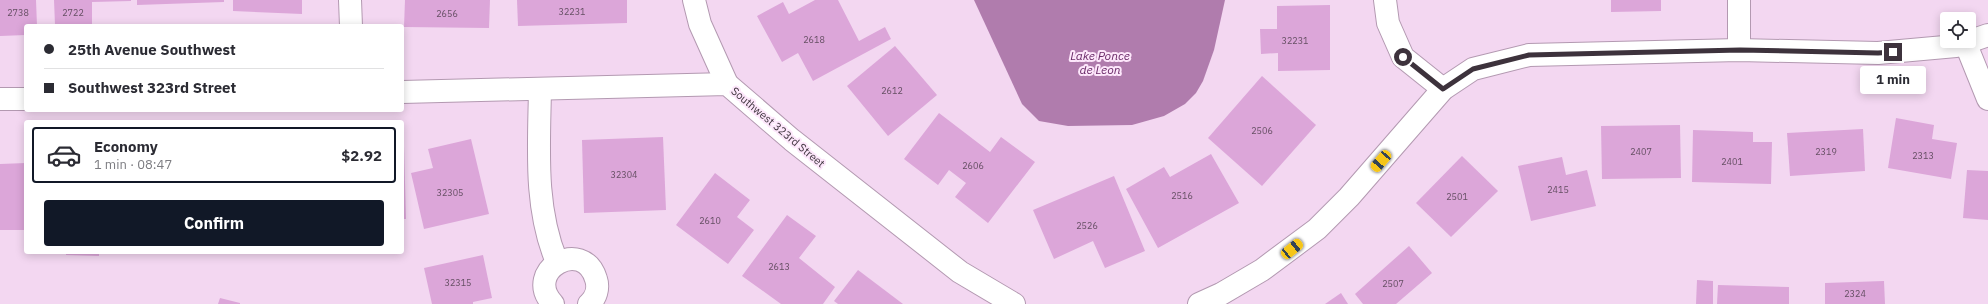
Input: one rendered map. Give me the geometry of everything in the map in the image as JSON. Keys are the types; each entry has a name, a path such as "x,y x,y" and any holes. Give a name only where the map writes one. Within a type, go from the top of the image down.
{"street":[{"path":"350,0 351,24"},
{"path":"694,0 700,24 727,84"},
{"path":"1385,0 1388,23 1403,57 1443,89"},
{"path":"1739,0 1740,50"},
{"path":"1976,39 1988,35"},
{"path":"1200,304 1221,294 1262,270 1317,229 1349,197 1443,89 1473,69 1529,55 1740,50 1878,53 1940,47"},
{"path":"1967,48 1988,99"},
{"name":"Southwest 323rd Street","path":"404,92 727,84 792,140 960,272 1014,304"},
{"path":"540,89 538,164 540,186 545,226 557,262"},
{"path":"0,99 24,99"},
{"path":"553,304 548,299 544,289 545,279 549,269 557,262 567,259 577,259 587,264 594,271 597,281 597,292 589,304"}],"water":[{"name":"Lake Ponce de Leon","path":"974,0 1225,0 1214,50 1203,81 1196,93 1185,104 1164,116 1132,125 1068,126 1039,121 1022,104"}],"building":[{"path":"0,0 36,0 37,24 24,24 24,35 0,36"},
{"path":"54,0 131,0 92,2 92,24 55,24"},
{"path":"137,0 224,0 224,2 137,5"},
{"path":"233,0 302,0 302,14 233,11"},
{"path":"405,0 490,0 489,28 404,27"},
{"path":"517,0 627,0 627,23 518,26"},
{"path":"815,0 838,0 859,41 885,27 891,39 813,81 798,53 782,62 757,16 783,2 789,14"},
{"path":"1611,0 1661,0 1661,11 1611,12"},
{"path":"1330,5 1330,70 1278,71 1278,53 1261,54 1260,29 1277,29 1277,6"},
{"path":"895,46 937,95 888,136 847,86"},
{"path":"1262,76 1316,125 1262,186 1208,138"},
{"path":"939,113 990,152 1001,137 1035,162 988,223 955,197 966,183 949,170 938,185 904,159"},
{"path":"1896,118 1934,125 1932,139 1957,143 1951,179 1888,168"},
{"path":"1680,125 1681,178 1602,179 1601,126"},
{"path":"1863,129 1865,171 1790,176 1787,133"},
{"path":"1693,130 1753,132 1753,142 1772,142 1771,184 1692,182"},
{"path":"663,137 666,210 584,213 582,140"},
{"path":"471,139 489,214 424,229 411,173 433,168 428,149"},
{"path":"404,146 406,219 404,219"},
{"path":"1211,154 1239,203 1158,248 1126,189 1164,167 1170,177"},
{"path":"1462,156 1498,191 1451,237 1416,203"},
{"path":"1562,157 1566,175 1587,170 1596,206 1531,221 1518,166"},
{"path":"24,163 24,230 0,230 0,164"},
{"path":"1967,170 1988,171 1988,220 1963,218"},
{"path":"715,173 750,200 737,217 754,230 728,264 676,225"},
{"path":"1114,176 1145,251 1105,268 1093,241 1054,259 1033,210"},
{"path":"787,215 816,236 799,258 835,287 823,304 781,304 742,276"},
{"path":"1409,246 1432,273 1396,304 1363,304 1355,294"},
{"path":"99,254 99,256 66,255"},
{"path":"483,255 492,298 473,302 473,304 432,304 424,268"},
{"path":"858,270 903,304 838,304 834,301"},
{"path":"1697,280 1713,281 1713,304 1696,304"},
{"path":"1884,281 1885,304 1825,304 1825,283"},
{"path":"1718,285 1789,287 1789,304 1717,304"},
{"path":"1341,293 1348,304 1325,304"},
{"path":"220,298 240,303 240,304 218,304"}],"route":[{"path":"1403,57 1443,89 1473,69 1529,55 1740,50 1893,52"}]}
